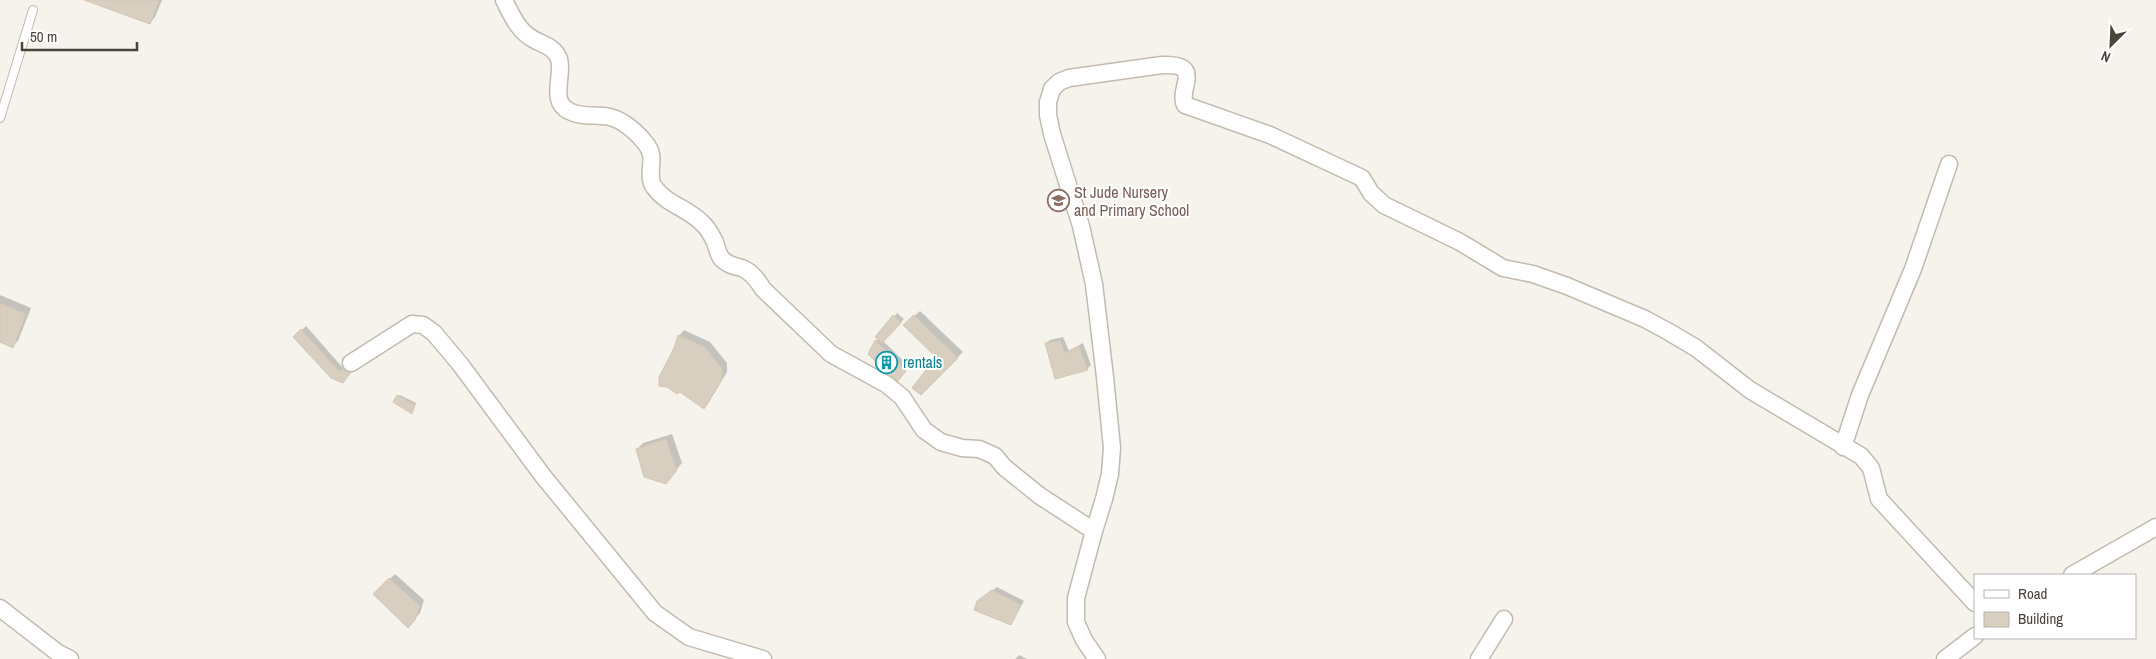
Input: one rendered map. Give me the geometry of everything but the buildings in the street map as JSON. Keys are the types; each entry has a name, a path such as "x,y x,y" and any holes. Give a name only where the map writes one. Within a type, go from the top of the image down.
{"street":[{"path":"504,0 514,21 532,39 549,45 558,58 561,72 558,88 560,103 568,111 582,116 611,117 628,126 653,155 651,173 653,185 668,201 702,223 715,242 720,258 731,266 744,268 755,277 763,289 831,354 886,384 902,397 924,430 941,442 962,448 979,449 995,456 1004,468 1040,496 1094,531"},
{"path":"1097,659 1084,640 1076,622 1076,598 1104,499 1110,474 1112,448 1094,284 1083,234 1052,134 1048,102 1052,89 1059,82 1069,78 1108,71 1174,65 1180,67 1186,74 1187,82 1183,100 1185,105 1270,135 1362,178 1371,193 1384,205 1460,242 1503,268 1532,274 1567,286 1661,328 1696,348 1750,390 1861,456 1868,463 1872,472 1879,499 1974,602"},
{"path":"1843,446 1860,395 1913,269 1949,164"},
{"path":"351,363 412,324 423,326 434,333 460,364 543,476 655,613 689,637 763,659"},
{"path":"2074,574 2156,527"},
{"path":"0,608 62,657"},
{"path":"1479,659 1504,619"},
{"path":"1945,659 1974,637"}],"lane":[{"path":"0,118 33,10"}],"place":[{"name":"St Jude Nursery and Primary School","path":"1058,201"},
{"name":"rentals","path":"887,362"}]}
